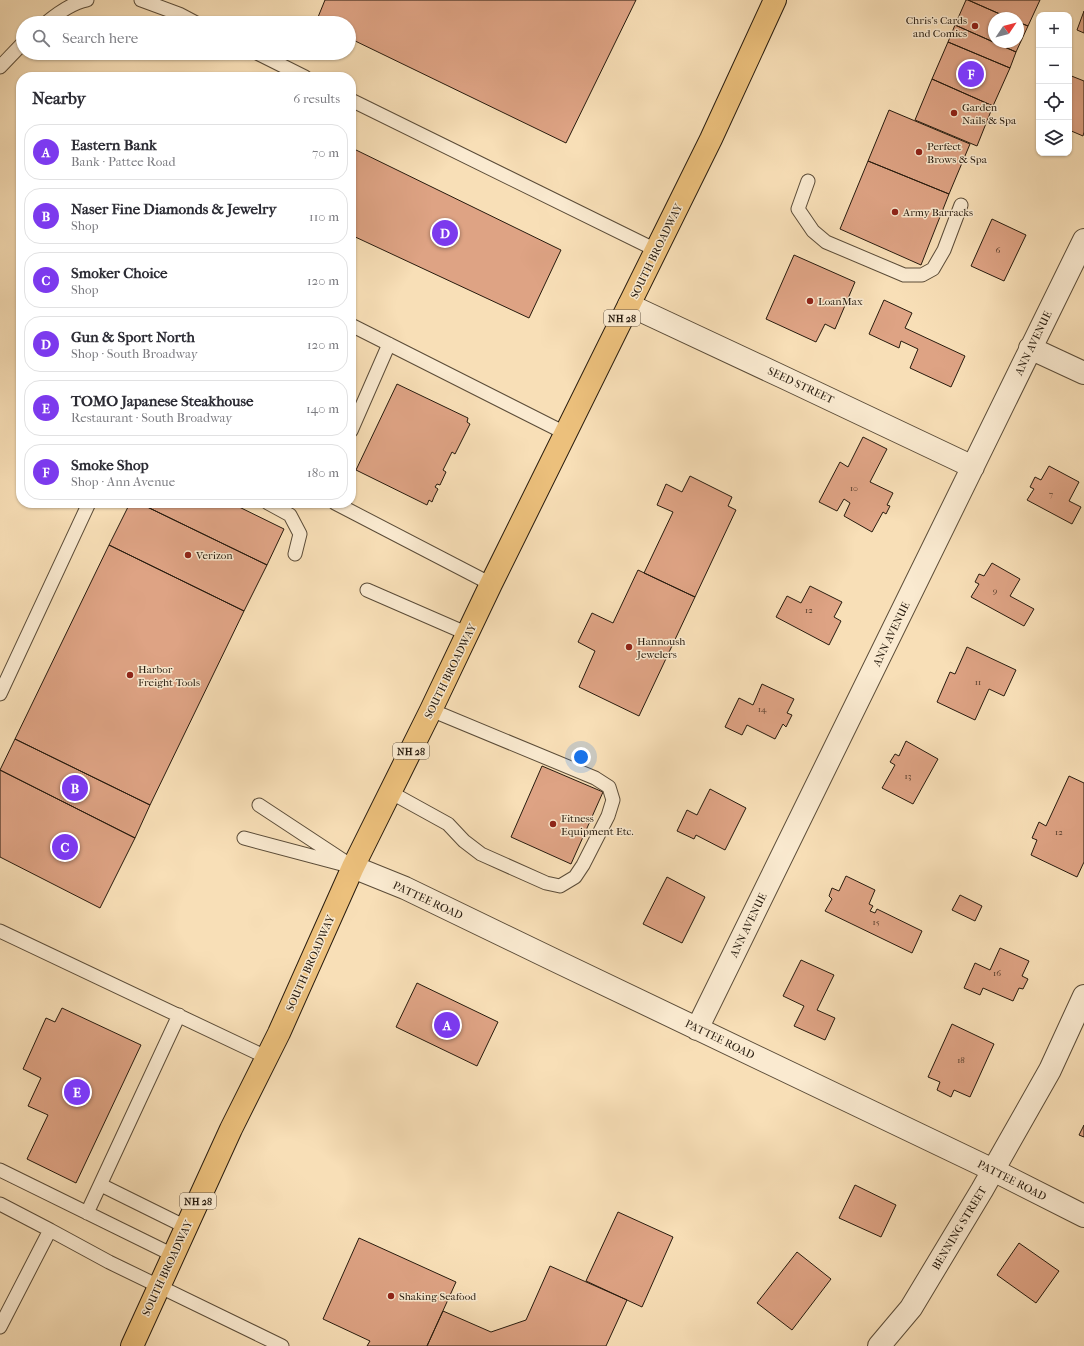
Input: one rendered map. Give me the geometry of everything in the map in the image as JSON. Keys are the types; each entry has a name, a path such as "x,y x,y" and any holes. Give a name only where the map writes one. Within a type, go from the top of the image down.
{"main road":[{"name":"SOUTH BROADWAY","path":"132,1346 158,1286 278,1032 353,867 565,433 711,139 775,0"}],"street":[{"name":"ANN AVENUE","path":"697,1029 1084,240"},
{"name":"SEED STREET","path":"629,305 973,467"},
{"path":"1030,348 1084,373"},
{"name":"PATTEE ROAD","path":"353,867 405,888 993,1170 1084,1216"},
{"name":"BENNING STREET","path":"879,1346 911,1308 982,1190 1050,1070 1084,996"}],"lane":[{"path":"55,16 78,2 87,0"},
{"path":"140,0 183,16"},
{"path":"0,67 16,50"},
{"path":"271,60 295,72"},
{"path":"356,102 656,250"},
{"path":"808,181 798,209 813,231 826,242 904,275 922,275 933,268 944,250 961,205"},
{"path":"356,328 565,433"},
{"path":"356,420 389,344"},
{"path":"0,694 87,508"},
{"path":"277,508 290,515 300,534 295,554"},
{"path":"345,508 491,584"},
{"path":"367,590 468,634"},
{"path":"390,792 448,824 464,841 481,854 546,883 560,886 575,877 583,865 608,816 612,800 609,787 595,778 431,710"},
{"path":"259,805 353,867"},
{"path":"244,838 353,867"},
{"path":"0,931 266,1057"},
{"path":"87,1213 179,1015"},
{"path":"0,1170 173,1255"},
{"path":"101,1185 186,1227"},
{"path":"0,1204 158,1286 282,1346"},
{"path":"0,1327 50,1230"}],"building":[{"path":"325,0 636,0 566,143 356,41 356,16 318,16"},
{"name":"Chris's Cards and Comics","path":"966,0 995,12 988,12 988,40 955,25"},
{"path":"968,0 1040,0 1028,26 1024,24 1024,12 995,12"},
{"path":"1084,11 1084,33 1077,30"},
{"name":"Chris's Cards and Comics","path":"1024,24 1028,26 1024,35"},
{"path":"955,25 988,40 988,48 1007,48 1016,52 1010,68 948,42"},
{"path":"948,42 1010,68 993,106 932,79"},
{"name":"Chris's Cards and Comics","path":"1007,48 1018,48 1016,52"},
{"path":"1072,76 1084,81 1083,136 1072,131"},
{"name":"Garden Nails & Spa","path":"932,79 993,106 977,146 915,120"},
{"name":"Perfect Brows & Spa","path":"889,110 970,144 949,194 868,161"},
{"path":"356,150 561,250 529,318 356,237"},
{"name":"Army Barracks","path":"868,161 949,194 921,265 840,229"},
{"path":"992,219 1026,235 1004,281 971,266"},
{"name":"LoanMax","path":"794,255 855,282 835,329 825,324 816,342 766,319"},
{"path":"884,300 912,313 905,328 965,356 951,387 910,368 918,349 901,341 899,348 869,334"},
{"path":"397,384 468,418 467,422 470,424 455,454 452,452 443,470 446,472 440,485 437,484 435,487 438,489 432,502 429,500 427,505 356,470"},
{"path":"863,437 887,449 870,482 893,493 887,505 890,506 886,514 883,512 872,532 844,516 850,503 844,499 837,511 819,502 840,462 848,467"},
{"path":"1049,466 1079,482 1069,501 1081,507 1072,524 1027,500 1034,489 1030,487 1035,477 1041,480"},
{"path":"690,476 732,497 728,506 736,510 695,597 644,573 673,512 657,505 666,484 682,492"},
{"name":"Verizon","path":"128,508 149,508 267,565 244,611 109,545"},
{"path":"149,508 241,508 284,529 267,565"},
{"name":"Harbor Freight Tools","path":"109,545 244,611 150,805 15,739"},
{"path":"992,563 1020,579 1010,596 1034,609 1024,626 971,597 979,584 975,582 979,574 984,576"},
{"name":"Hannoush Jewelers","path":"638,570 695,597 639,716 579,687 595,651 578,642 592,613 613,623"},
{"path":"810,586 842,602 834,617 841,621 829,645 776,617 787,596 801,603"},
{"path":"967,647 1016,670 1004,696 989,689 975,720 937,702 950,672 955,674"},
{"path":"762,684 794,699 787,713 792,715 786,727 783,724 775,739 747,725 742,735 725,727 739,698 753,705"},
{"path":"15,739 150,805 135,838 0,770"},
{"path":"906,741 938,759 913,804 882,788 895,765 890,762 895,754 899,756"},
{"name":"Fitness Equipment Etc.","path":"542,766 603,792 571,864 511,837"},
{"path":"0,770 135,838 100,908 0,857"},
{"path":"1069,776 1084,783 1084,862 1077,877 1031,855 1037,840 1032,838 1039,822 1046,826"},
{"path":"710,789 746,808 725,850 696,835 694,839 677,831 687,810 697,815"},
{"path":"846,876 875,890 869,904 873,906 870,911 875,913 877,909 922,931 912,953 825,911 832,899 829,896 832,888 839,891"},
{"path":"667,877 705,897 682,943 643,924"},
{"path":"960,895 982,906 975,921 952,910"},
{"path":"1000,948 1029,961 1022,976 1028,979 1023,989 1019,988 1013,1001 983,988 980,995 964,988 975,963 990,970"},
{"path":"801,960 834,975 817,1010 835,1018 825,1040 794,1026 804,1006 783,996"},
{"path":"417,983 498,1022 477,1066 396,1027"},
{"path":"62,1008 141,1045 76,1183 27,1159 48,1115 28,1106 41,1078 23,1069 46,1018 55,1022"},
{"path":"952,1024 994,1044 970,1097 954,1090 951,1097 937,1090 940,1082 928,1077"},
{"path":"1084,1125 1084,1137 1079,1135"},
{"path":"855,1185 896,1205 881,1237 839,1218"},
{"path":"618,1212 673,1237 642,1307 586,1281"},
{"name":"Shaking Seafood","path":"359,1238 456,1282 427,1346 367,1346 370,1341 323,1319"},
{"path":"1019,1243 1059,1271 1036,1303 997,1275"},
{"path":"797,1252 831,1279 792,1330 757,1303"},
{"path":"550,1266 627,1300 606,1346 427,1346 443,1311 491,1332 526,1320"}],"place":[{"name":"Chris's Cards and Comics","path":"975,26"},
{"name":"Smoke Shop","path":"971,74"},
{"name":"Garden Nails & Spa","path":"954,113"},
{"name":"Perfect Brows & Spa","path":"919,152"},
{"name":"Army Barracks","path":"895,212"},
{"name":"Gun & Sport North","path":"445,233"},
{"name":"LoanMax","path":"810,301"},
{"name":"Verizon","path":"188,555"},
{"name":"Hannoush Jewelers","path":"629,647"},
{"name":"Harbor Freight Tools","path":"130,675"},
{"name":"Naser Fine Diamonds & Jewelry","path":"75,788"},
{"name":"Fitness Equipment Etc.","path":"553,824"},
{"name":"Smoker Choice","path":"65,847"},
{"name":"Eastern Bank","path":"447,1025"},
{"name":"TOMO Japanese Steakhouse","path":"77,1092"},
{"name":"Shaking Seafood","path":"391,1296"}]}
